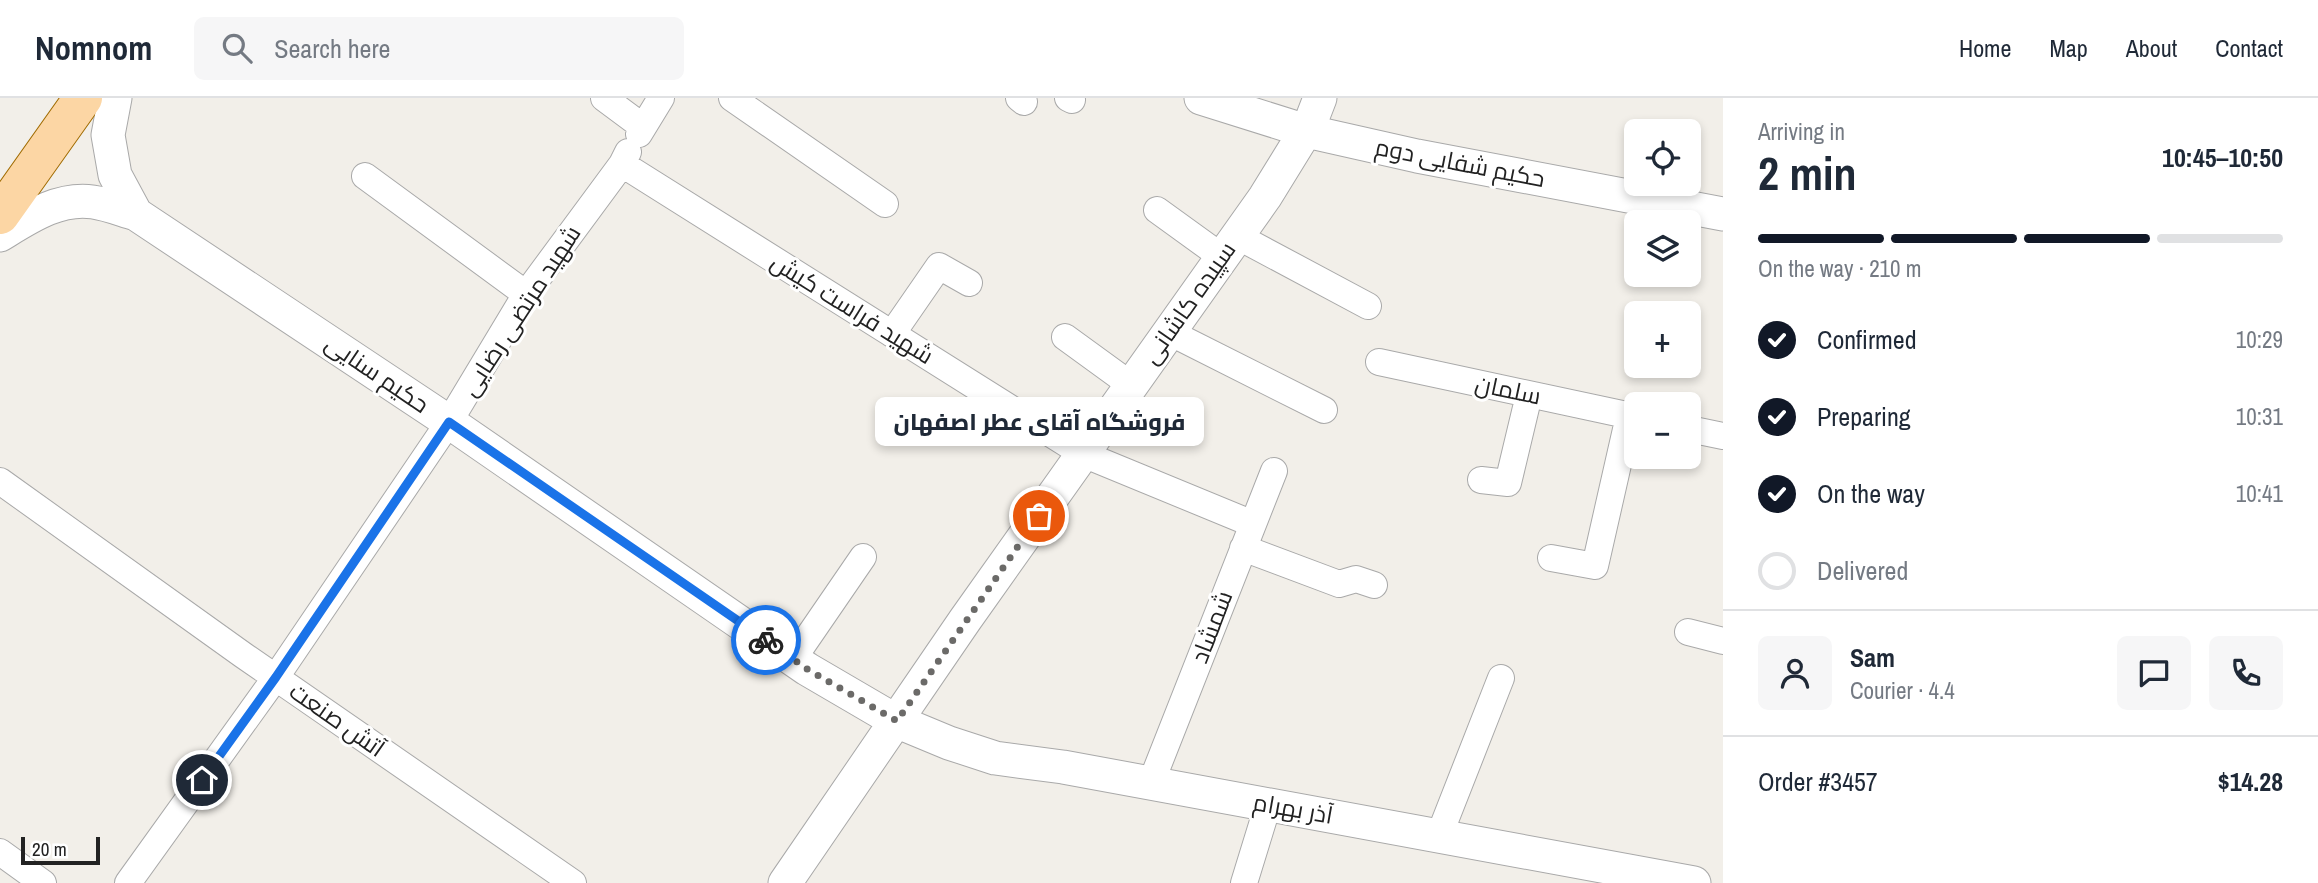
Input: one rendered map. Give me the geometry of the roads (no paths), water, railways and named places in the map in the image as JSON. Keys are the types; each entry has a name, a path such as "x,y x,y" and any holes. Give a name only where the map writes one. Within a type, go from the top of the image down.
{"main road":[{"path":"0,215 83,98"}],"street":[{"path":"115,98 108,135 115,175 136,214"},
{"name":"شهید فراست کیش","path":"604,98 633,144 892,334 1083,454 1339,584 1356,579 1374,585"},
{"name":"شهید مرتضی رضایی","path":"128,883 276,677 449,422 526,294 633,144 661,98"},
{"path":"732,98 885,204"},
{"name":"حکیم شفایی دوم","path":"1201,98 1306,131 1417,156 1723,214"},
{"name":"سپیده کاشانی","path":"785,883 1229,247 1306,131 1320,98"},
{"path":"365,176 526,294"},
{"path":"0,235 30,216 62,203 93,202 136,214"},
{"path":"1157,210 1229,247 1368,306"},
{"name":"حکیم سنایی","path":"136,214 449,422 793,659 897,721"},
{"path":"892,334 939,266 969,283"},
{"path":"1169,332 1324,410"},
{"path":"1065,337 1131,385"},
{"name":"سلمان","path":"1379,362 1624,415"},
{"path":"1481,480 1508,484 1529,395"},
{"path":"1701,431 1723,436"},
{"path":"1551,558 1595,566 1624,452"},
{"name":"شمشاد","path":"1151,783 1274,471"},
{"name":"آتش صنعت","path":"0,481 573,883"},
{"path":"793,659 863,557"},
{"path":"1688,632 1723,640"},
{"path":"1439,836 1502,678"},
{"name":"آذر بهرام","path":"897,721 995,758 1063,767 1439,836 1630,877 1694,883"},
{"path":"1244,883 1268,805"},
{"path":"2,859 43,883"}],"place":[{"name":"فروشگاه آقای عطر اصفهان","path":"1039,516"}]}
